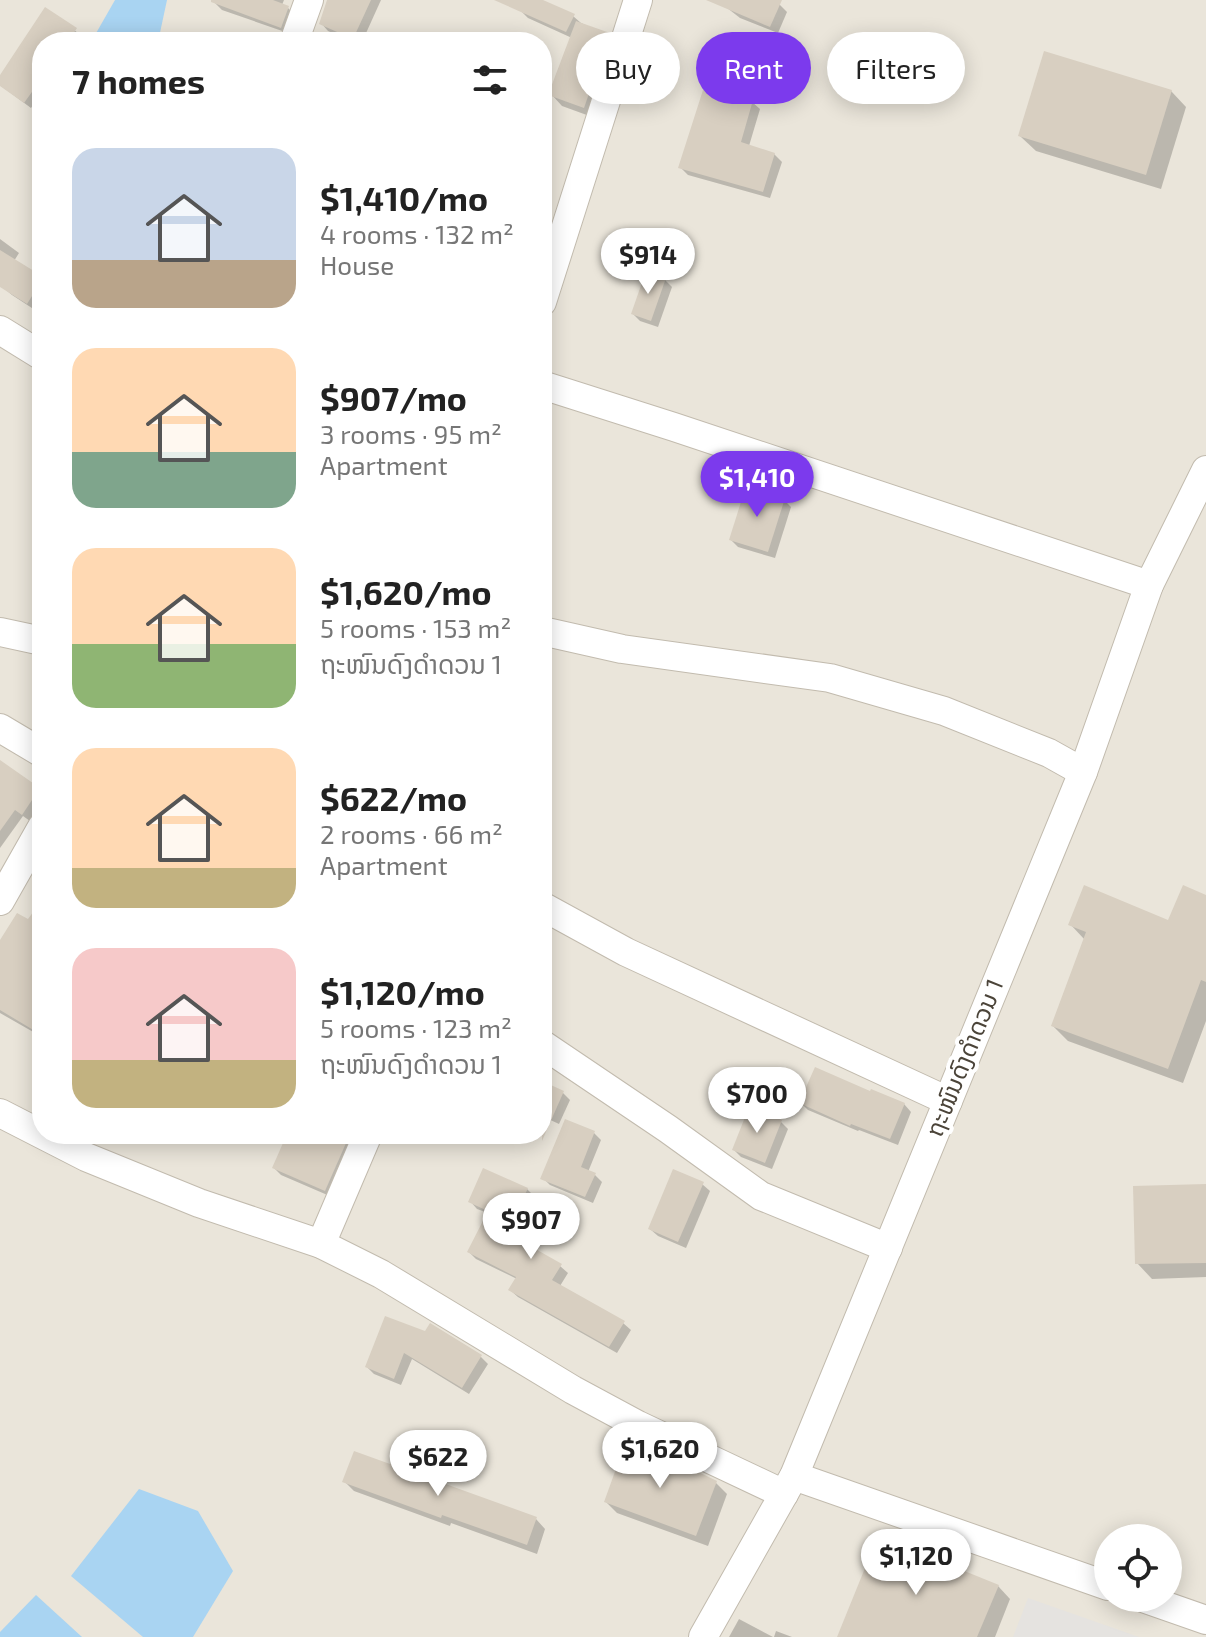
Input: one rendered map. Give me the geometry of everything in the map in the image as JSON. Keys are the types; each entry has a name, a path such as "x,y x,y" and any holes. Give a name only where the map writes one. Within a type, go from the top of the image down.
{"street":[{"path":"298,32 309,0"},
{"path":"552,271 638,0"},
{"path":"0,330 32,350"},
{"path":"552,388 1149,585"},
{"name":"ຖະໜົນດົງດຳດວນ 1","path":"703,1637 789,1485 1083,772 1149,585 1206,470"},
{"path":"0,632 32,639"},
{"path":"552,633 622,649 830,678 944,711 1049,753 1083,772"},
{"path":"0,728 32,747"},
{"path":"0,901 32,845"},
{"path":"552,911 626,952 948,1101"},
{"path":"552,1051 761,1196 888,1248"},
{"path":"0,1113 32,1129"},
{"path":"61,1144 199,1203 321,1244 381,1274 625,1418 789,1485 1094,1582"},
{"path":"321,1244 364,1144"},
{"path":"1182,1612 1206,1620"}],"shaded area":[{"path":"0,0 1206,0 1206,1637 0,1637"},
{"path":"1028,1598 1139,1637 1013,1637"}],"water":[{"path":"115,0 167,0 160,32 97,32"},
{"path":"139,1489 198,1511 233,1571 193,1637 143,1637 71,1576"},
{"path":"36,1595 82,1637 0,1637 0,1632"}],"building":[{"path":"211,0 273,0 289,6 281,28"},
{"path":"327,0 371,0 356,32 337,32 319,24"},
{"path":"494,0 543,0 575,14 566,32"},
{"path":"706,0 782,0 770,27"},
{"path":"45,7 77,28 74,32 32,32 32,92 24,103 0,86 0,75"},
{"path":"576,21 607,32 576,32 576,104 585,104 584,108 552,96 552,84"},
{"path":"1044,51 1172,90 1146,175 1018,136"},
{"path":"699,104 752,104 741,142 775,153 763,192 678,168"},
{"path":"0,250 32,270 32,296 27,304 0,287"},
{"path":"646,271 666,278 651,321 631,314"},
{"path":"746,486 785,498 768,552 729,540"},
{"path":"0,760 32,782 32,800 22,815 15,810 0,831"},
{"path":"1084,885 1168,920 1183,885 1206,895 1206,982 1201,980 1168,1069 1051,1026 1086,932 1068,925"},
{"path":"17,913 28,919 32,914 32,1029 0,1010 0,940"},
{"path":"815,1067 905,1103 890,1139 850,1126 799,1103"},
{"path":"552,1086 564,1091 552,1118"},
{"path":"749,1107 782,1120 765,1163 732,1150"},
{"path":"565,1119 595,1131 581,1167 596,1173 585,1197 540,1179"},
{"path":"283,1144 346,1144 325,1191 272,1168"},
{"path":"483,1168 528,1188 507,1233 562,1264 552,1280 625,1321 609,1347 508,1290 516,1277 467,1252 488,1211 468,1202"},
{"path":"673,1169 704,1182 678,1242 648,1229"},
{"path":"1206,1184 1206,1263 1135,1264 1133,1186"},
{"path":"385,1316 425,1331 430,1323 482,1355 462,1388 404,1353 394,1379 365,1367"},
{"path":"625,1444 717,1481 696,1536 604,1502"},
{"path":"354,1451 537,1517 527,1545 342,1482"},
{"path":"878,1536 999,1585 977,1637 837,1637"}]}
